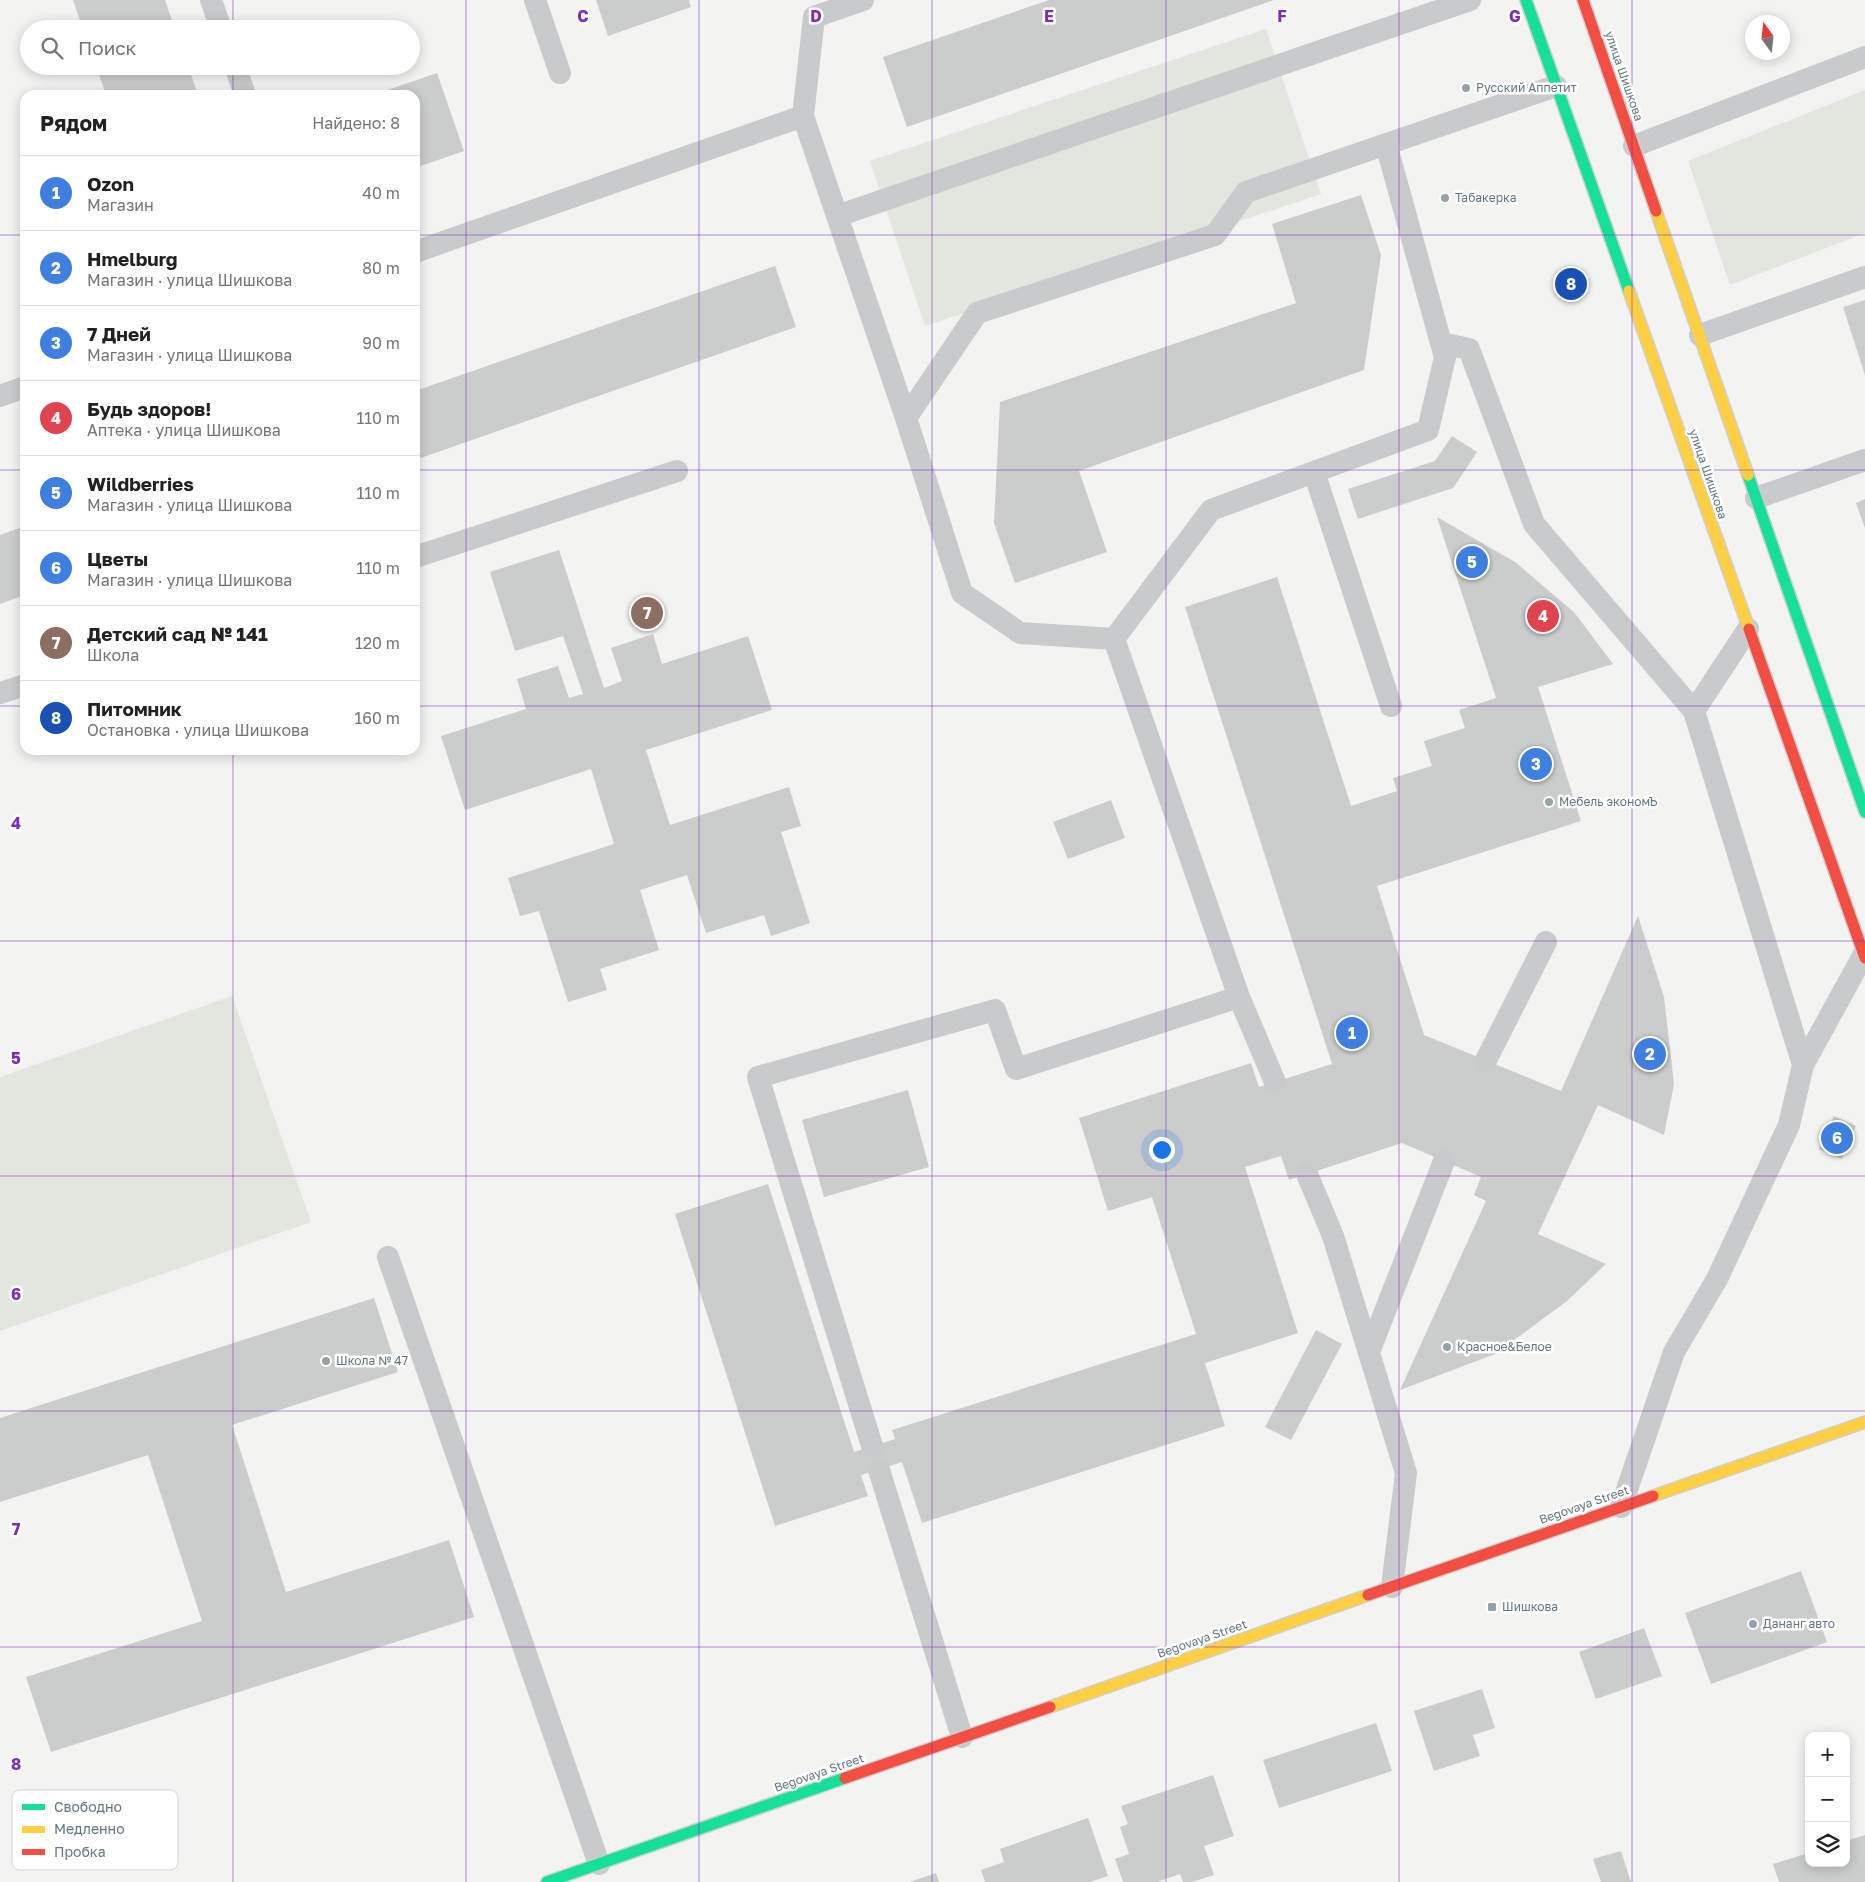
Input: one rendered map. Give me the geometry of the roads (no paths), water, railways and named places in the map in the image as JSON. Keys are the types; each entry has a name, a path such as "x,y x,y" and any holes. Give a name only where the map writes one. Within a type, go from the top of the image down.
{"main road":[{"name":"улица Шишкова","path":"1526,0 1864,956"},
{"name":"улица Шишкова","path":"1583,0 1865,812"},
{"name":"Begovaya Street","path":"547,1882 1865,1422"}],"lane":[{"path":"211,0 218,20"},
{"path":"535,0 560,73"},
{"path":"863,0 814,17 803,116 906,418 962,593 1020,633 1114,639"},
{"path":"837,216 1470,0"},
{"path":"1634,146 1865,57"},
{"path":"238,75 243,90"},
{"path":"906,418 977,313 1215,236 1246,192 1556,86"},
{"path":"420,250 803,116"},
{"path":"1114,639 1210,510 1428,430 1444,357 1386,144"},
{"path":"1700,335 1865,277"},
{"path":"1441,343 1469,349 1534,524 1694,711 1803,1065"},
{"path":"0,396 20,390"},
{"path":"1756,498 1865,460"},
{"path":"420,555 677,471"},
{"path":"1314,472 1391,706"},
{"path":"1694,711 1748,629"},
{"path":"1114,639 1240,997 1275,1082"},
{"path":"0,693 20,687"},
{"path":"1486,1060 1546,942"},
{"path":"1621,1507 1674,1352 1717,1279 1789,1125 1803,1065 1864,956"},
{"path":"872,1446 758,1077 995,1010 1016,1069 1240,997"},
{"path":"1368,1352 1444,1161"},
{"path":"1307,1174 1333,1236 1406,1473 1392,1587"},
{"path":"388,1257 599,1864"},
{"path":"879,1470 962,1737"}],"place":[{"name":"Русский Аппетит","path":"1466,88"},
{"name":"Табакерка","path":"1445,198"},
{"name":"Питомник","path":"1571,284"},
{"name":"Wildberries","path":"1472,562"},
{"name":"Детский сад № 141","path":"647,613"},
{"name":"Будь здоров!","path":"1543,616"},
{"name":"7 Дней","path":"1536,764"},
{"name":"Мебель экономЪ","path":"1549,802"},
{"name":"Ozon","path":"1352,1033"},
{"name":"Hmelburg","path":"1650,1054"},
{"name":"Цветы","path":"1837,1138"},
{"name":"Красное&Белое","path":"1447,1347"},
{"name":"Школа № 47","path":"326,1361"},
{"name":"Шишкова","path":"1492,1607"},
{"name":"Дананг авто","path":"1753,1624"}]}
